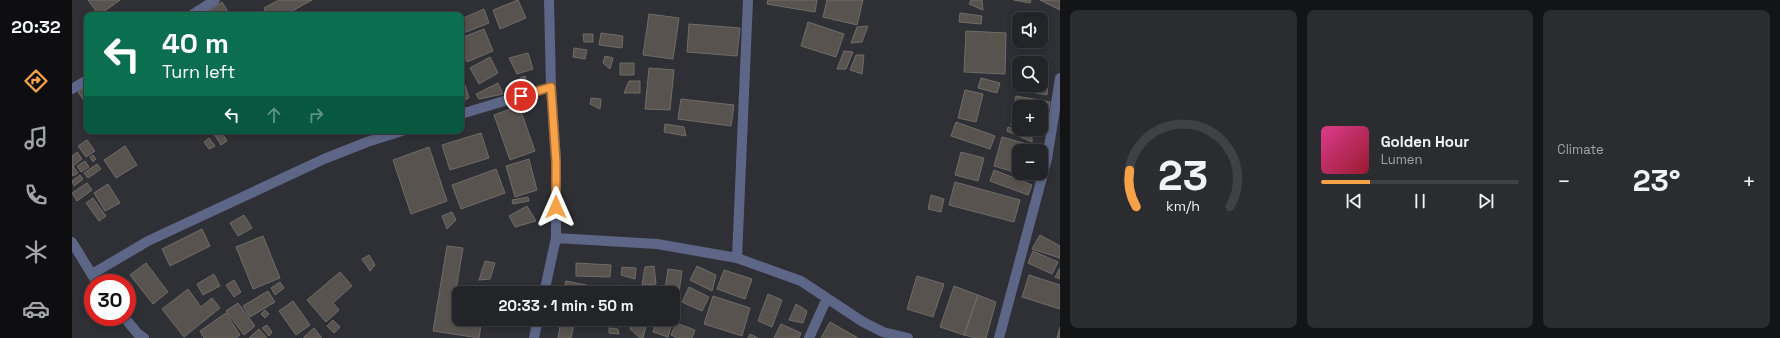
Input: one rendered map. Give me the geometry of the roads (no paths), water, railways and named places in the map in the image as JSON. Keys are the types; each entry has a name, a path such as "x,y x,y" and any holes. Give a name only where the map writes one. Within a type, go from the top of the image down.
{"street":[{"path":"197,12 215,0"},
{"path":"546,286 556,238 556,162 551,87 549,0"},
{"path":"737,258 748,0"},
{"path":"999,338 1047,159 1060,78"},
{"path":"72,89 84,82"},
{"path":"464,113 551,87"},
{"path":"72,242 92,274 148,241 324,159 367,142 392,134"},
{"path":"556,238 657,244 737,258 801,281 883,332 908,338"},
{"path":"809,338 827,298"},
{"path":"131,326 139,337"},
{"path":"534,338 537,326"}]}
